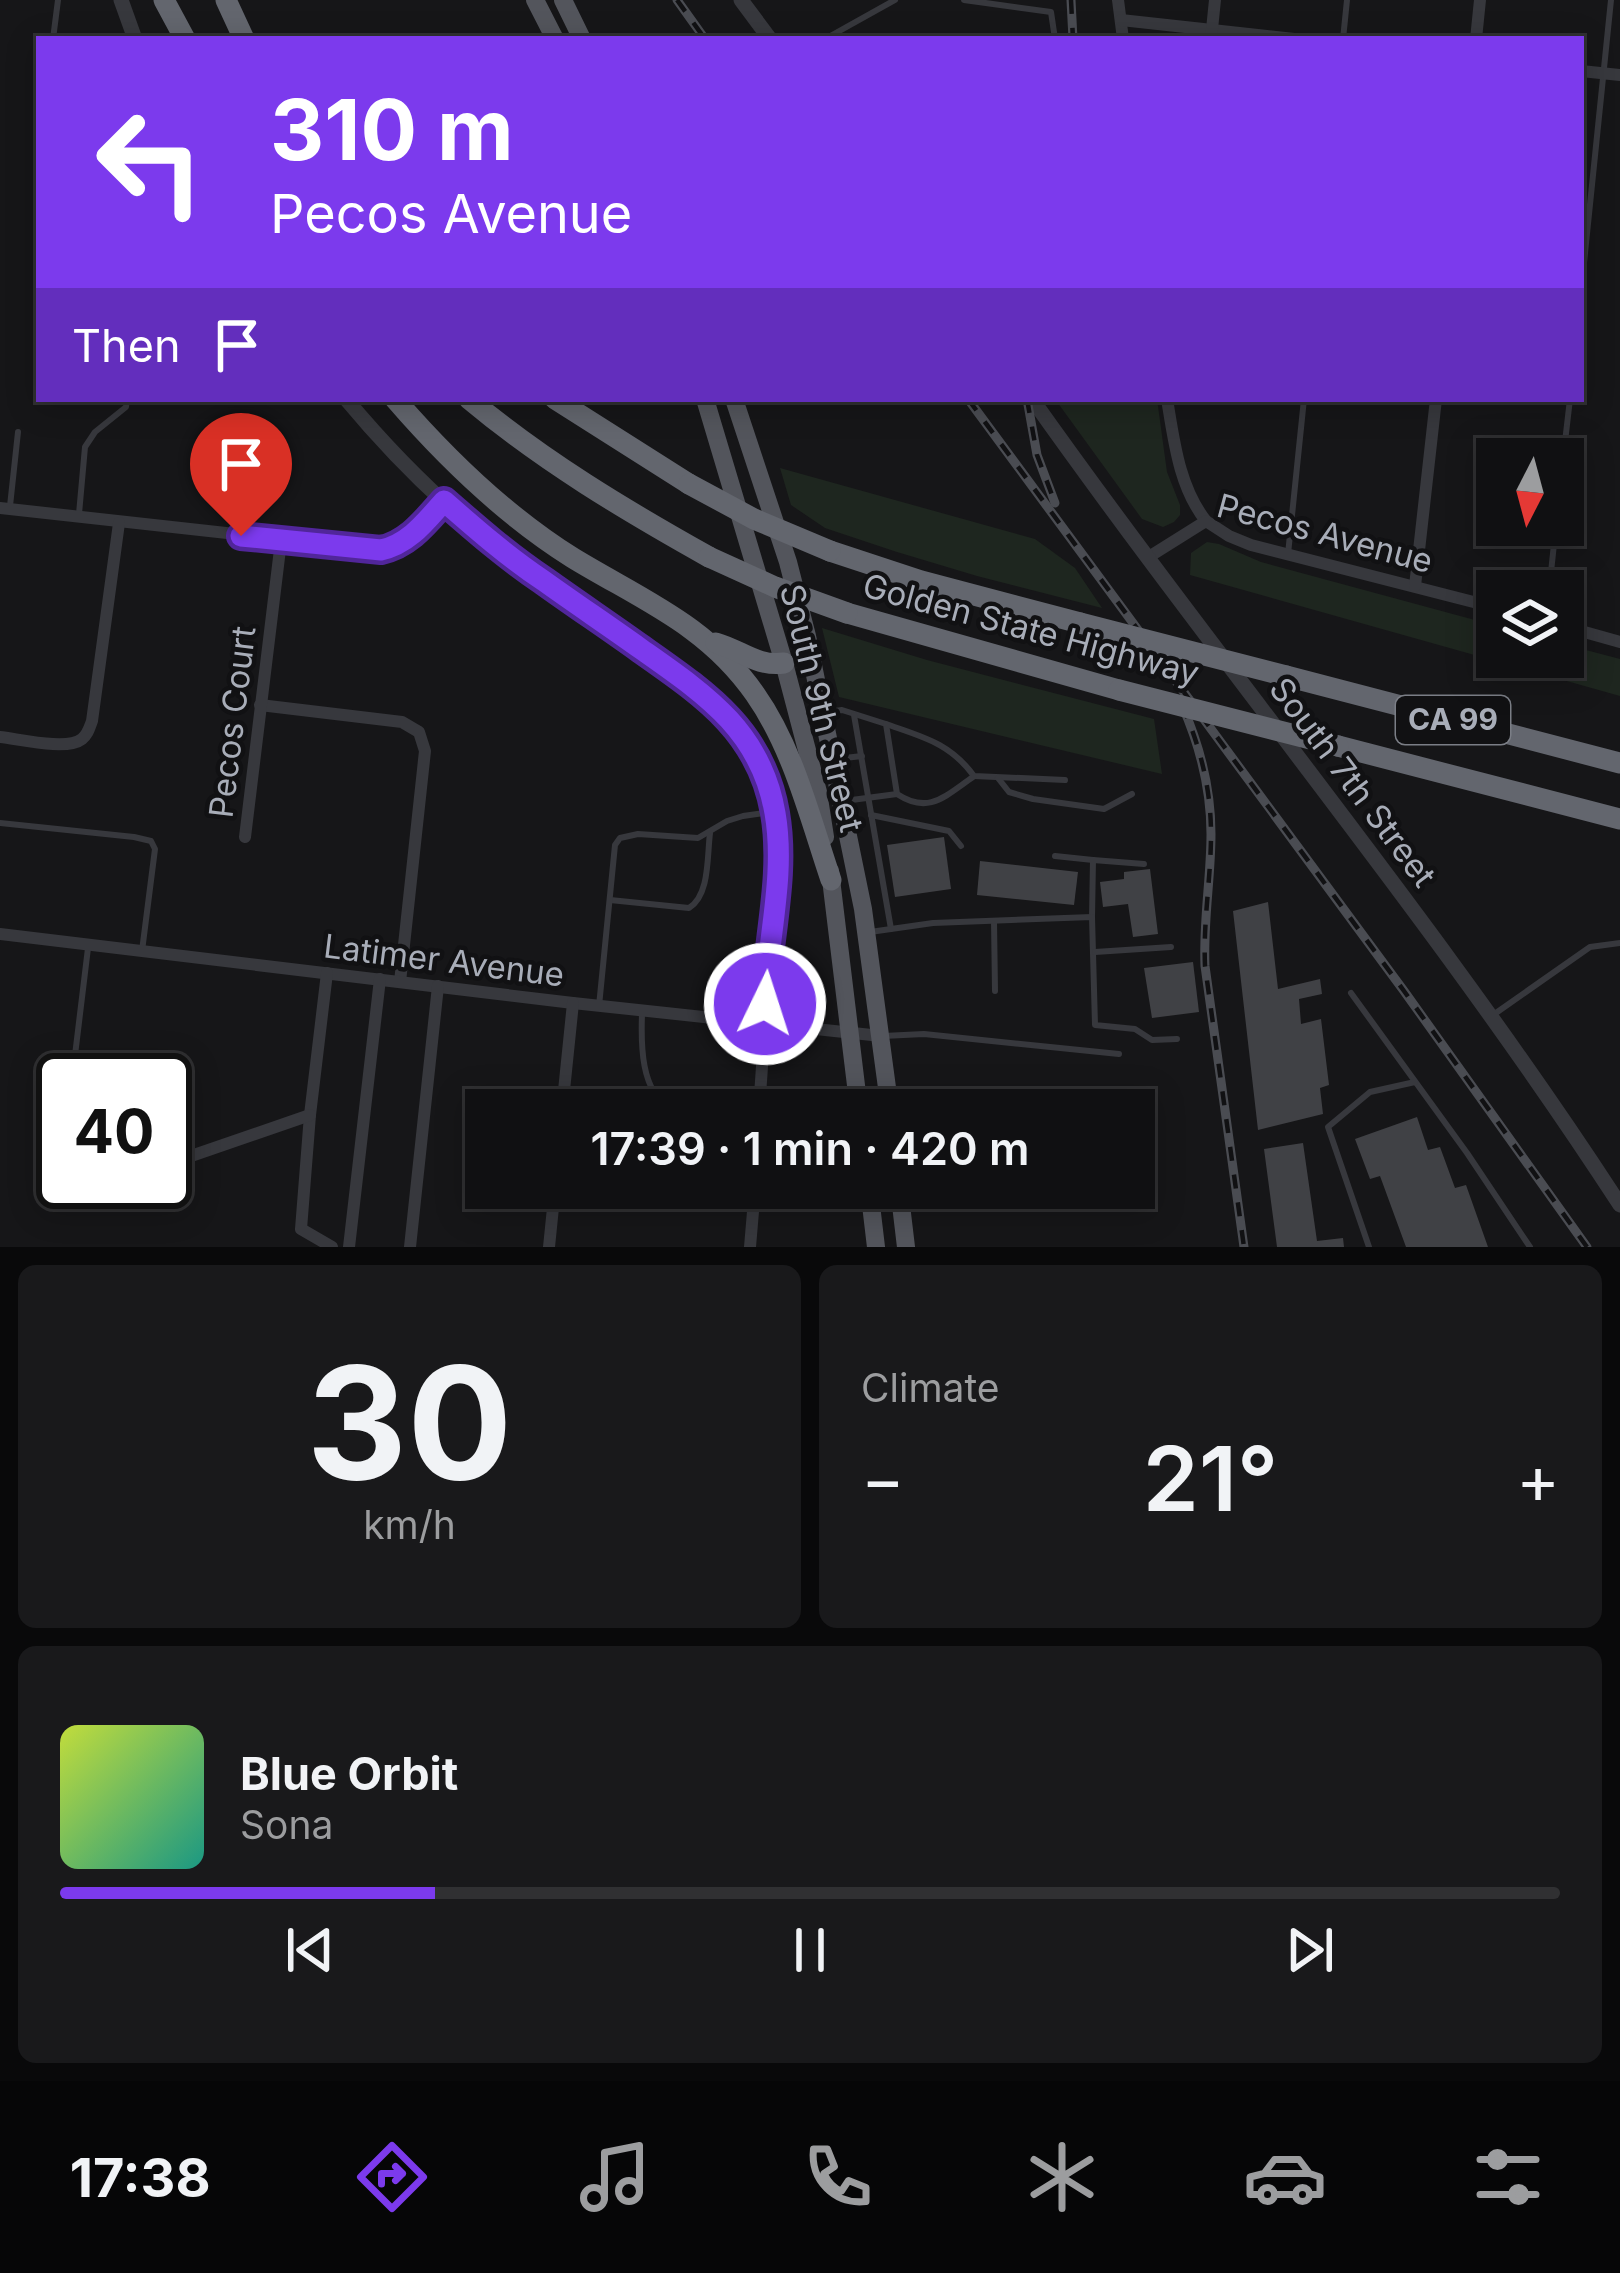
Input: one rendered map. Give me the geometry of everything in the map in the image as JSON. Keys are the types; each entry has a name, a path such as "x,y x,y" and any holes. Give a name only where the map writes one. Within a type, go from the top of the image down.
{"highway":[{"path":"162,0 172,36"},
{"path":"162,0 183,36"},
{"path":"226,0 243,36"},
{"path":"398,402 457,464 548,541 710,641 756,662 784,663"},
{"name":"Golden State Highway","path":"474,402 588,487 709,557 848,614 1119,690 1620,819"},
{"name":"Golden State Highway","path":"560,402 689,484 754,519 830,551 921,581 1620,764"},
{"path":"710,641 757,696 772,722 831,880"}],"main road":[{"path":"535,0 553,36"},
{"path":"563,0 581,36"},
{"name":"South 9th Street","path":"706,402 818,792 857,1089"},
{"name":"South 9th Street","path":"735,402 788,562 807,636 866,933 887,1089"},
{"path":"784,663 803,648 807,636"},
{"path":"871,1209 876,1247"},
{"path":"901,1209 906,1247"}],"street":[{"path":"121,0 134,36"},
{"path":"741,0 768,36"},
{"path":"1118,0 1123,36"},
{"path":"1212,34 1215,0"},
{"path":"1476,36 1480,0"},
{"path":"1121,20 1245,36"},
{"path":"1584,71 1620,75"},
{"path":"349,402 444,501 537,577 701,691 751,747 769,786 778,839 760,1089"},
{"name":"South 7th Street","path":"1034,402 1326,792 1620,1204"},
{"path":"1168,402 1184,484 1207,521"},
{"path":"1415,586 1436,402"},
{"path":"5,509 381,550 407,540 444,501"},
{"name":"Pecos Avenue","path":"1147,558 1207,521 1251,545 1476,602"},
{"path":"0,737 63,744 82,739 92,721 119,523"},
{"name":"Pecos Court","path":"245,837 281,541"},
{"path":"1584,632 1620,642"},
{"path":"260,705 402,722 419,732 425,751 400,982"},
{"name":"Latimer Avenue","path":"0,934 881,1036"},
{"path":"327,973 301,1229 332,1247"},
{"path":"350,1247 380,980"},
{"path":"410,1247 438,986"},
{"path":"564,1089 573,1003"},
{"path":"192,1156 310,1115"},
{"path":"549,1247 553,1209"},
{"path":"750,1247 753,1209"}],"lane":[{"path":"53,36 58,0"},
{"path":"830,36 896,0"},
{"path":"964,0 1051,12 1055,36"},
{"path":"1342,36 1347,0"},
{"path":"1584,263 1611,0"},
{"path":"78,518 85,447 127,402"},
{"path":"1288,554 1304,402"},
{"path":"1565,438 1570,402"},
{"path":"5,509 18,432"},
{"path":"822,713 842,710 935,742 960,757 974,776"},
{"path":"854,715 891,929"},
{"path":"886,724 897,794"},
{"path":"831,760 862,756"},
{"path":"840,802 897,794 913,804 936,802 974,776 1065,780"},
{"path":"998,778 1009,792 1104,809 1132,794"},
{"path":"599,1006 620,838 638,834 698,838 727,821 775,812"},
{"path":"871,815 949,831 961,846"},
{"path":"0,823 151,841 155,849 142,951"},
{"path":"610,900 695,905 703,892 710,832"},
{"path":"1055,856 1144,864"},
{"path":"1094,860 1095,1025 1135,1030 1152,1040 1177,1039"},
{"path":"866,933 933,923 1092,916"},
{"path":"994,921 995,991"},
{"path":"1490,1017 1590,947 1620,943"},
{"path":"75,1053 88,944"},
{"path":"1095,952 1171,946"},
{"path":"1351,993 1530,1247"},
{"path":"642,1010 640,1042 654,1089"},
{"path":"881,1036 924,1034 1119,1054"},
{"path":"1370,1247 1328,1127 1370,1092 1415,1082"}],"shaded area":[{"path":"1057,402 1157,402 1167,472 1180,515 1163,527 1142,519"},
{"path":"780,468 1035,539 1075,568 1102,608 977,576 825,528 791,505"},
{"path":"1207,542 1219,544 1261,562 1476,620 1476,655 1190,575 1191,553"},
{"path":"822,628 1154,719 1162,774 839,697"},
{"path":"1584,650 1620,659 1620,696 1556,678 1584,678"}],"building":[{"path":"944,837 951,889 895,897 887,845"},
{"path":"980,861 1078,872 1074,905 977,895"},
{"path":"1150,869 1158,934 1133,937 1128,904 1103,907 1100,882 1124,879 1124,872"},
{"path":"1268,902 1278,989 1320,979 1322,994 1299,999 1301,1024 1321,1019 1329,1085 1320,1088 1323,1114 1258,1130 1233,911"},
{"path":"1193,962 1199,1012 1152,1018 1144,968"},
{"path":"1417,1117 1428,1150 1440,1147 1455,1188 1466,1185 1488,1247 1406,1247 1380,1176 1370,1179 1355,1139"},
{"path":"1303,1143 1317,1241 1343,1238 1344,1247 1277,1247 1264,1149"}],"railway":[{"path":"677,0 703,36"},
{"path":"1071,0 1073,36"},
{"path":"970,402 1587,1247"},
{"path":"1028,402 1037,455 1055,503"},
{"path":"1182,705 1209,800 1205,966 1244,1247"}],"route":[{"path":"241,536 395,548 444,501 537,577 701,691 727,715 758,759 775,812 777,871 765,1004"}]}
